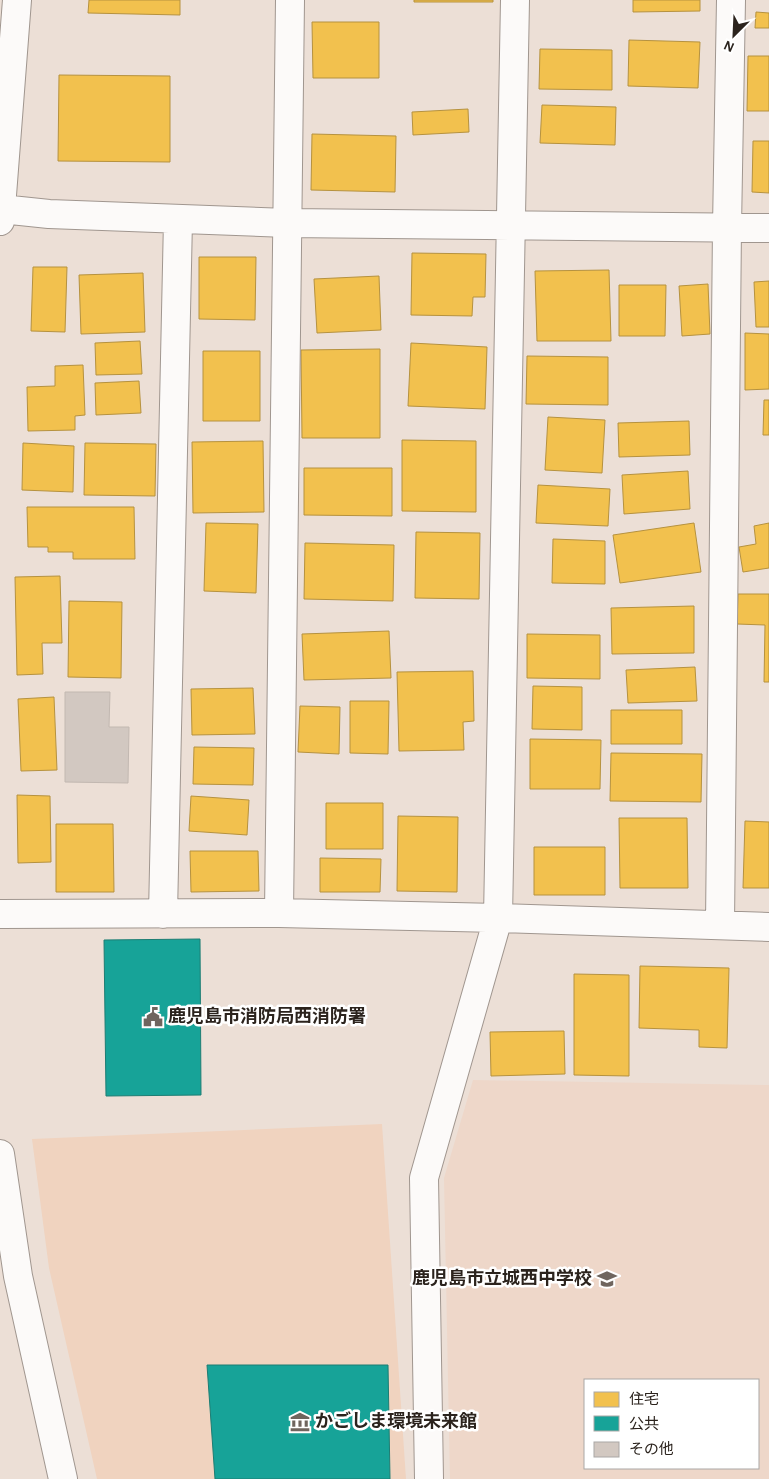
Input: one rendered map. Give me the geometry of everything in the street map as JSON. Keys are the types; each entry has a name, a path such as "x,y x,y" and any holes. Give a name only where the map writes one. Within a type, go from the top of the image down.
{"street":[{"path":"17,0 0,215 49,214 287,223 769,228"},
{"path":"279,913 290,0"},
{"path":"429,1479 424,1178 498,918 515,0"},
{"path":"720,925 731,0"},
{"path":"164,914 178,220"},
{"path":"0,914 279,913 769,926"},
{"path":"0,1154 18,1276 63,1479"}],"shaded area":[{"name":"鹿児島市立城西中学校","path":"473,1080 769,1085 769,1479 450,1479 444,1178"},
{"path":"382,1124 406,1479 97,1479 49,1268 32,1139"}],"building: 住宅":[{"path":"89,0 180,0 180,15 88,13"},
{"path":"414,0 493,0 493,2 414,2"},
{"path":"633,0 700,0 700,11 633,12"},
{"path":"756,12 769,13 769,28 755,28"},
{"path":"312,22 379,22 379,78 313,78"},
{"path":"629,40 700,42 698,88 628,86"},
{"path":"540,49 612,50 612,90 539,89"},
{"path":"748,56 769,56 769,111 747,111"},
{"path":"59,75 170,76 170,162 58,161"},
{"path":"542,105 616,107 615,145 540,143"},
{"path":"468,109 469,132 413,135 412,112"},
{"path":"312,134 396,136 395,192 311,190"},
{"path":"753,141 769,141 769,193 752,192"},
{"path":"412,253 486,254 485,297 473,297 472,316 411,315"},
{"path":"199,257 256,257 255,320 199,319"},
{"path":"33,267 67,267 65,332 31,331"},
{"path":"609,270 611,341 537,341 535,271"},
{"path":"143,273 145,332 81,334 79,275"},
{"path":"379,276 381,330 317,333 314,279"},
{"path":"769,281 769,327 756,327 754,282"},
{"path":"708,284 710,334 682,336 679,286"},
{"path":"619,285 666,285 665,336 619,336"},
{"path":"745,333 769,334 769,389 745,390"},
{"path":"140,341 142,374 96,375 95,343"},
{"path":"411,343 487,347 485,409 408,406"},
{"path":"380,349 380,438 302,438 301,350"},
{"path":"203,351 260,351 260,421 203,421"},
{"path":"527,356 608,357 608,405 526,404"},
{"path":"83,365 85,415 75,416 75,430 28,431 27,387 55,386 55,366"},
{"path":"139,381 141,413 96,415 95,383"},
{"path":"764,400 769,400 769,435 763,435"},
{"path":"548,417 605,420 602,473 545,470"},
{"path":"689,421 690,455 619,457 618,423"},
{"path":"402,440 476,441 476,512 402,511"},
{"path":"263,441 264,512 193,513 192,442"},
{"path":"23,443 74,446 73,492 22,490"},
{"path":"85,443 156,444 155,496 84,495"},
{"path":"304,468 392,468 392,516 304,515"},
{"path":"688,471 690,509 624,514 622,475"},
{"path":"538,485 610,489 608,526 536,523"},
{"path":"27,507 134,507 135,559 73,559 73,552 48,552 48,547 28,547"},
{"path":"206,523 258,524 256,593 204,591"},
{"path":"694,523 701,572 620,583 613,535"},
{"path":"769,523 769,568 743,572 739,547 756,544 754,526"},
{"path":"416,532 480,533 479,599 415,598"},
{"path":"553,539 605,541 605,584 552,583"},
{"path":"305,543 394,545 393,601 304,599"},
{"path":"60,576 62,643 42,643 43,674 17,675 15,577"},
{"path":"738,594 769,594 769,682 764,682 765,625 737,624"},
{"path":"69,601 122,602 121,678 68,677"},
{"path":"694,606 694,653 612,654 611,608"},
{"path":"389,631 391,678 304,680 302,634"},
{"path":"527,634 600,635 600,679 527,678"},
{"path":"695,667 697,701 628,703 626,670"},
{"path":"473,671 474,721 463,722 464,750 399,751 397,672"},
{"path":"533,686 582,687 582,730 532,729"},
{"path":"253,688 255,734 192,735 191,689"},
{"path":"54,697 57,770 21,771 18,699"},
{"path":"350,701 389,701 388,754 350,753"},
{"path":"300,706 340,707 339,754 298,752"},
{"path":"611,710 682,710 682,744 611,744"},
{"path":"530,739 601,740 600,789 530,789"},
{"path":"194,747 254,748 253,785 193,784"},
{"path":"611,753 702,754 701,802 610,801"},
{"path":"17,795 50,796 51,862 18,863"},
{"path":"191,796 249,800 247,835 189,831"},
{"path":"326,803 383,803 383,849 326,849"},
{"path":"398,816 458,817 457,892 397,891"},
{"path":"619,818 687,818 688,888 620,888"},
{"path":"745,821 769,822 769,888 743,888"},
{"path":"56,824 113,824 114,892 56,892"},
{"path":"534,847 605,847 605,895 534,895"},
{"path":"190,851 258,851 259,891 191,892"},
{"path":"320,858 381,859 380,892 320,892"},
{"path":"640,966 729,968 727,1048 699,1047 699,1030 639,1028"},
{"path":"574,974 629,975 629,1076 574,1075"},
{"path":"564,1031 565,1074 491,1076 490,1032"}],"building: 公共":[{"name":"鹿児島市消防局西消防署","path":"200,939 201,1095 106,1096 104,940"},
{"name":"かごしま環境未来館","path":"207,1365 388,1365 390,1479 215,1479"}],"building: その他":[{"path":"65,692 110,692 109,727 129,727 128,783 65,782"}],"place":[{"name":"鹿児島市消防局西消防署","path":"153,1017"},
{"name":"鹿児島市立城西中学校","path":"607,1279"},
{"name":"かごしま環境未来館","path":"300,1422"}]}
